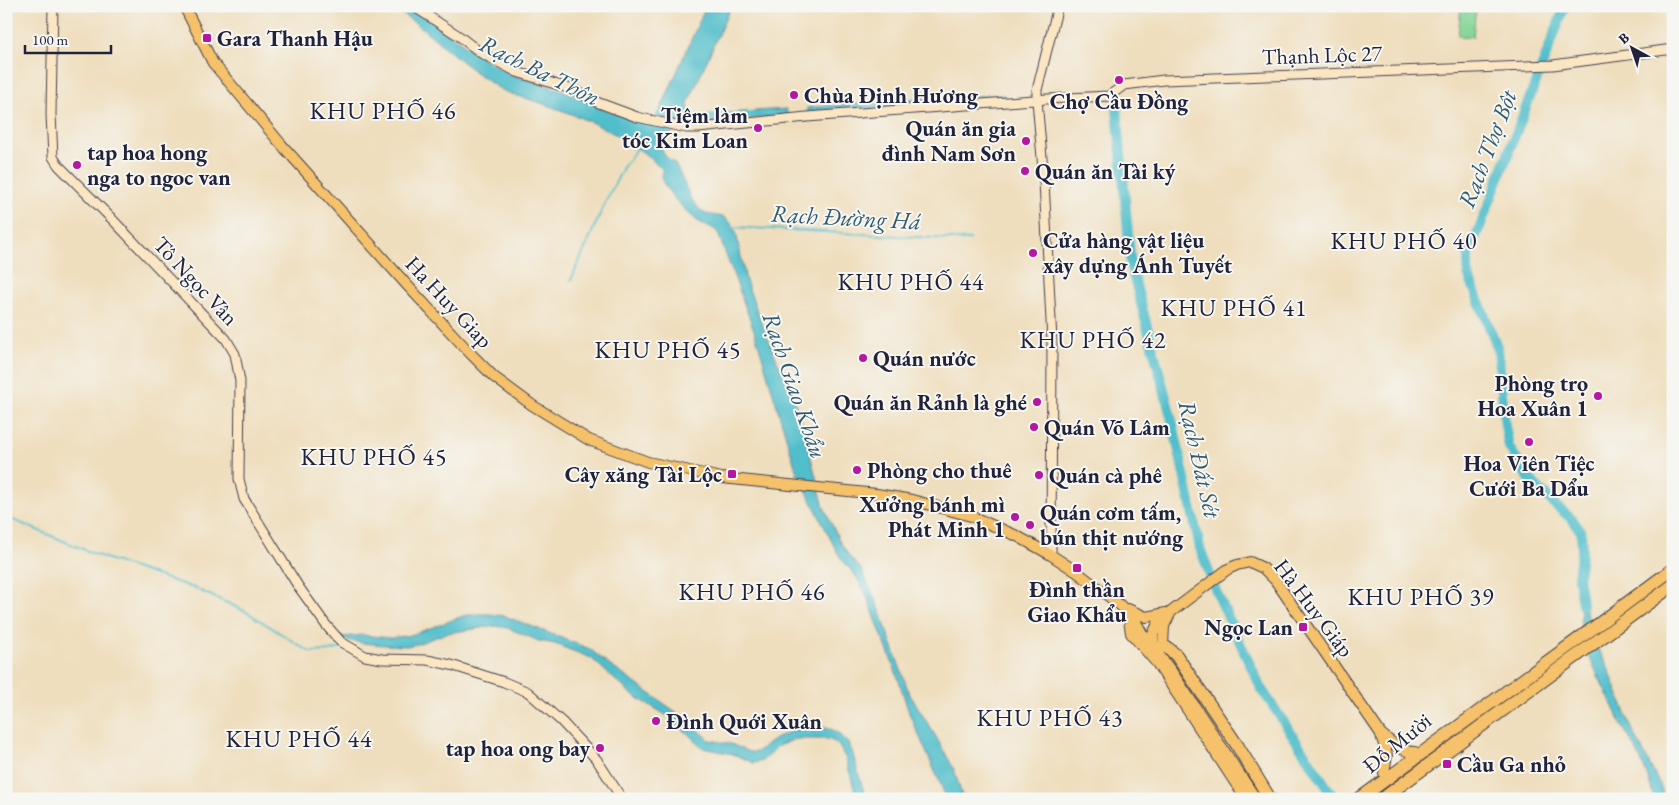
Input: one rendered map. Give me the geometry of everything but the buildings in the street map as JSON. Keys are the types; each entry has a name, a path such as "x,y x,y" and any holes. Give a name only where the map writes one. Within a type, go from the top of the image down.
{"highway":[{"path":"1578,647 1601,618 1673,561"},
{"path":"1601,618 1673,569"},
{"path":"1609,635 1673,585"},
{"path":"1578,647 1609,635 1673,592"},
{"path":"1128,613 1132,633 1158,663 1247,799"},
{"path":"1158,646 1169,649 1176,655 1236,744 1270,799"},
{"name":"Đỗ Mười","path":"1363,796 1384,774 1441,732 1578,647"},
{"name":"Đỗ Mười","path":"1363,796 1432,746 1578,647"},
{"name":"Đỗ Mười","path":"1382,799 1578,647"},
{"name":"Đỗ Mười","path":"1392,799 1578,647"},
{"path":"1432,746 1441,732"}],"main road":[{"name":"Ha Huy Giap","path":"184,6 210,57 234,88 401,279 470,353 494,377 532,405 589,440 667,467 722,478 877,494 912,500 951,510 1000,527 1051,555"},
{"path":"1051,555 1077,572 1148,628 1158,646 1264,799"},
{"name":"Hà Huy Giáp","path":"1153,634 1159,621 1220,574 1237,565 1250,562 1257,564 1275,580 1381,734 1399,748 1415,752"},
{"path":"1158,646 1164,626 1172,611"},
{"name":"Hà Huy Giáp","path":"1128,613 1146,617 1172,611"},
{"path":"1128,613 1142,634 1158,646"},
{"path":"1175,670 1256,799"},
{"name":"Hà Huy Giáp","path":"1381,734 1387,755 1384,774"}],"street":[{"name":"Tô Ngọc Vân","path":"53,6 51,114 53,157 58,166 112,219 224,336 235,354 240,381 239,479 244,499 298,586 326,625 341,642 358,653 371,658 427,660 451,665 528,692 562,722 597,760 622,799"},
{"path":"413,6 481,53 508,68 574,90 599,103 645,120 686,128 1037,100"},
{"path":"1051,555 1052,341 1044,181 1037,90 1058,6"},
{"name":"Thạnh Lộc 27","path":"1037,100 1109,96 1124,84 1164,80 1545,65 1673,49"}],"green space":[{"path":"1461,6 1476,6 1473,37 1458,36"}],"water":[{"path":"390,6 413,6 470,49 512,75 565,91 609,111 644,123 652,120 661,108 706,6 731,6 688,103 692,115 691,122 668,135 663,141 662,150 678,169 690,197 701,211 706,214 724,217 731,223 736,232 746,281 799,413 824,507 840,542 861,569 879,608 909,693 954,769 963,799 947,799 909,713 867,596 855,575 840,557 796,470 755,333 718,233 698,221 683,208 663,183 663,170 637,148 608,130 592,123 500,89 470,68 418,25"},
{"path":"1004,95 1004,100 957,103 956,97"},
{"path":"955,97 955,103 920,105 922,98"},
{"path":"918,98 916,105 861,109 859,103"},
{"path":"858,103 860,110 808,114 807,108"},
{"path":"786,109 788,115 694,125 696,115"},
{"path":"1580,592 1595,644 1607,665 1633,731 1665,799 1654,799 1648,777 1635,747 1622,726 1585,648 1581,629"},
{"path":"475,614 505,616 590,649 608,664 686,719 710,740 731,744 749,752 756,752 780,736 808,726 833,730 848,743 852,751 866,799 857,799 846,759 839,746 833,741 827,739 796,739 778,746 762,761 753,763 733,754 703,748 671,718 631,694 591,658 555,644 539,641 508,628 495,626 447,633 407,646 362,643 340,637 363,635 390,638 411,635 463,616"}],"waterway":[{"name":"Rạch Thợ Bột","path":"1565,6 1480,227 1468,252 1468,274 1498,349 1505,426 1509,447 1527,476 1555,505 1573,520 1581,532 1582,548 1578,577 1582,604"},
{"name":"Rạch Đất Sét","path":"1116,98 1131,266 1173,424 1200,548 1216,591 1261,688 1335,799"},
{"path":"571,280 605,203 624,166 638,147"},
{"name":"Rạch Đường Há","path":"733,227 970,240"},
{"path":"6,517 102,557 194,588 245,611 310,652 331,651 343,647"}],"place":[{"name":"Gara Thanh Hậu","path":"207,38"},
{"name":"Chợ Cầu Đồng","path":"1119,80"},
{"name":"Chùa Định Hương","path":"794,95"},
{"name":"Tiệm làm tóc Kim Loan","path":"758,128"},
{"name":"Quán ăn gia đình Nam Sơn","path":"1026,141"},
{"name":"tap hoa hong nga to ngoc van","path":"77,165"},
{"name":"Quán ăn Tài ký","path":"1025,171"},
{"name":"Cửa hàng vật liệu xây dựng Ánh Tuyết","path":"1033,253"},
{"name":"Quán nước","path":"863,358"},
{"name":"Phòng trọ Hoa Xuân 1","path":"1598,396"},
{"name":"Quán ăn Rảnh là ghé","path":"1037,402"},
{"name":"Quán Võ Lâm","path":"1034,427"},
{"name":"Hoa Viên Tiệc Cưới Ba Dẩu","path":"1529,442"},
{"name":"Phòng cho thuê","path":"857,470"},
{"name":"Cây xăng Tài Lộc","path":"732,474"},
{"name":"Quán cà phê","path":"1039,475"},
{"name":"Xưởng bánh mì Phát Minh 1","path":"1015,517"},
{"name":"Quán cơm tấm, bún thịt nướng","path":"1030,525"},
{"name":"Đình thần Giao Khẩu","path":"1077,568"},
{"name":"Ngọc Lan","path":"1303,627"},
{"name":"Đình Quới Xuân","path":"656,721"},
{"name":"tap hoa ong bay","path":"600,748"},
{"name":"Cầu Ga nhỏ","path":"1447,764"}],"district":[{"name":"KHU PHỐ 46","path":"383,110"},
{"name":"KHU PHỐ 40","path":"1404,240"},
{"name":"KHU PHỐ 44","path":"911,281"},
{"name":"KHU PHỐ 41","path":"1234,307"},
{"name":"KHU PHỐ 42","path":"1093,339"},
{"name":"KHU PHỐ 45","path":"668,349"},
{"name":"KHU PHỐ 45","path":"374,456"},
{"name":"KHU PHỐ 46","path":"752,591"},
{"name":"KHU PHỐ 39","path":"1421,596"},
{"name":"KHU PHỐ 43","path":"1050,717"},
{"name":"KHU PHỐ 44","path":"299,738"}],"water label":[{"name":"Rạch Ba Thôn","path":"540,70"},
{"name":"Rạch Giao Khẩu","path":"795,385"}]}
